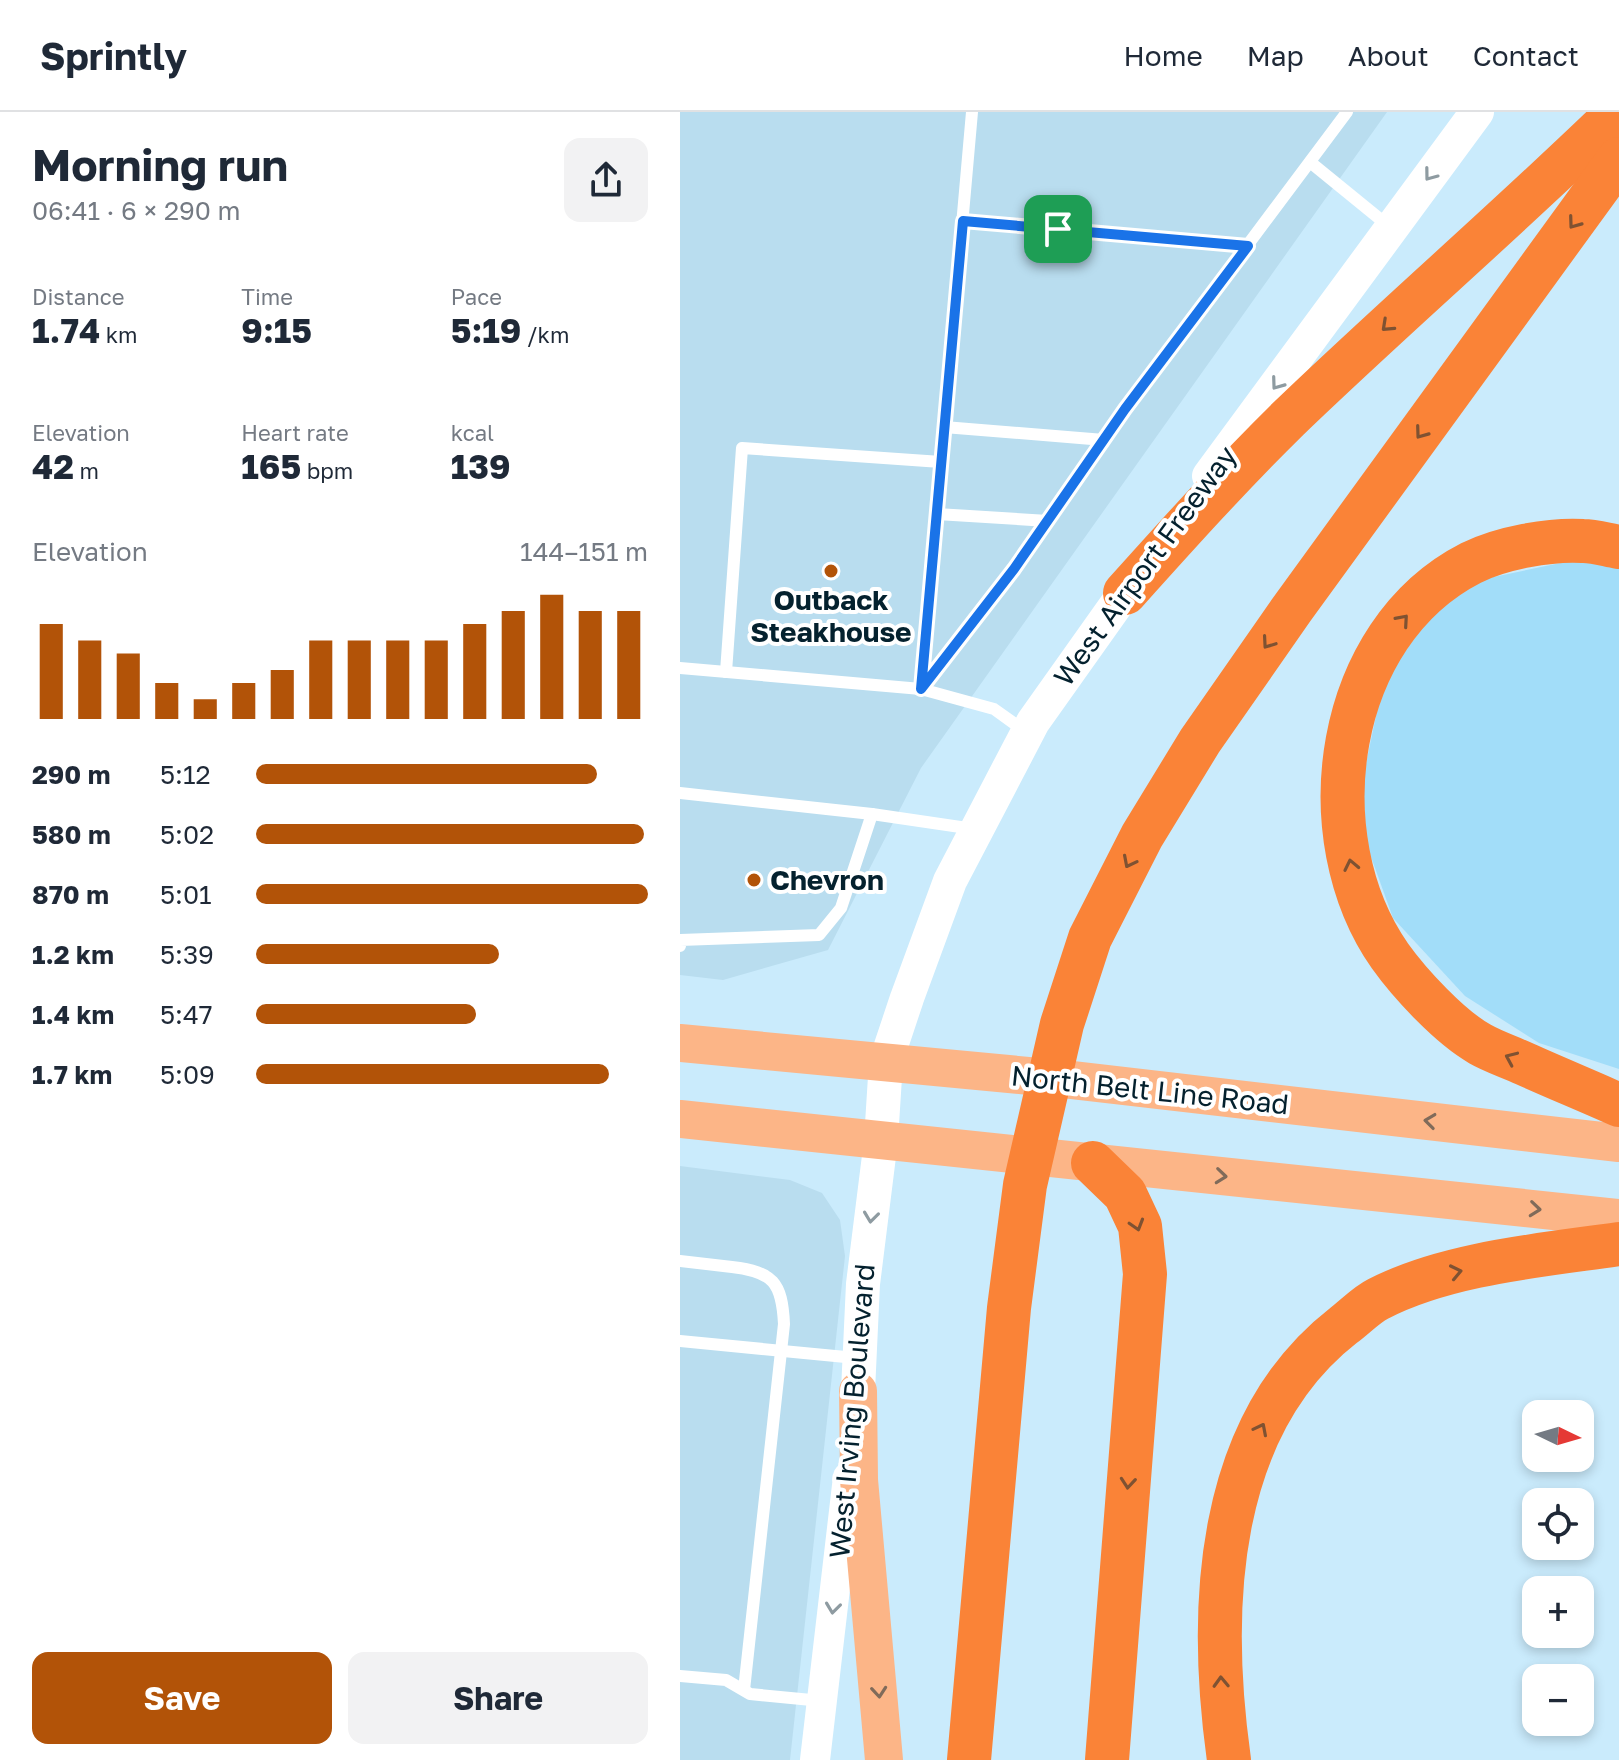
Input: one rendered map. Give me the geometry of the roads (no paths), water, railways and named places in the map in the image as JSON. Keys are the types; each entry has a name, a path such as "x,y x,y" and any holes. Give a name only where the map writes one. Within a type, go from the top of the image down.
{"highway":[{"path":"1125,593 1286,421 1443,272 1541,187 1618,112"},
{"path":"969,1760 1009,1308 1025,1185 1062,1024 1090,938 1142,836 1200,741 1292,609 1619,159"},
{"path":"1619,547 1584,540 1526,545 1472,563 1425,595 1391,634 1362,688 1343,760 1344,829 1358,895 1389,955 1431,1004 1479,1044 1619,1105"},
{"path":"1077,1161 1125,1194 1140,1226 1145,1274 1107,1760"},
{"path":"1229,1760 1222,1713 1220,1620 1227,1535 1246,1459 1278,1396 1321,1343 1377,1300 1442,1275 1529,1257 1619,1244"}],"main road":[{"name":"West Airport Freeway","path":"886,1061 950,881 1027,734 1125,593 1477,112"},
{"name":"North Belt Line Road","path":"680,1043 1072,1080 1619,1143"},
{"name":"West Irving Boulevard","path":"858,1375 863,1284 881,1140 886,1061"},
{"path":"680,1119 1619,1218"},
{"path":"858,1375 859,1480 884,1760"}],"street":[{"name":"West Irving Boulevard","path":"815,1760 858,1375"}],"lane":[{"path":"921,689 972,112"},
{"path":"921,689 1014,569 1104,440 1347,112"},
{"path":"1310,162 1391,228"},
{"path":"963,221 1248,246"},
{"path":"944,427 1104,440"},
{"path":"726,672 742,448 941,462"},
{"path":"937,514 1048,521"},
{"path":"680,668 921,689 994,709 1027,734"},
{"path":"680,793 978,829"},
{"path":"680,942 819,935 841,908 872,814"},
{"path":"680,1261 757,1270 768,1276 783,1304 781,1351 744,1690"},
{"path":"680,1341 781,1351 858,1375"},
{"path":"680,1676 726,1680 750,1694 822,1701"}],"place":[{"name":"Outback Steakhouse","path":"831,571"},
{"name":"Chevron","path":"754,880"}]}
